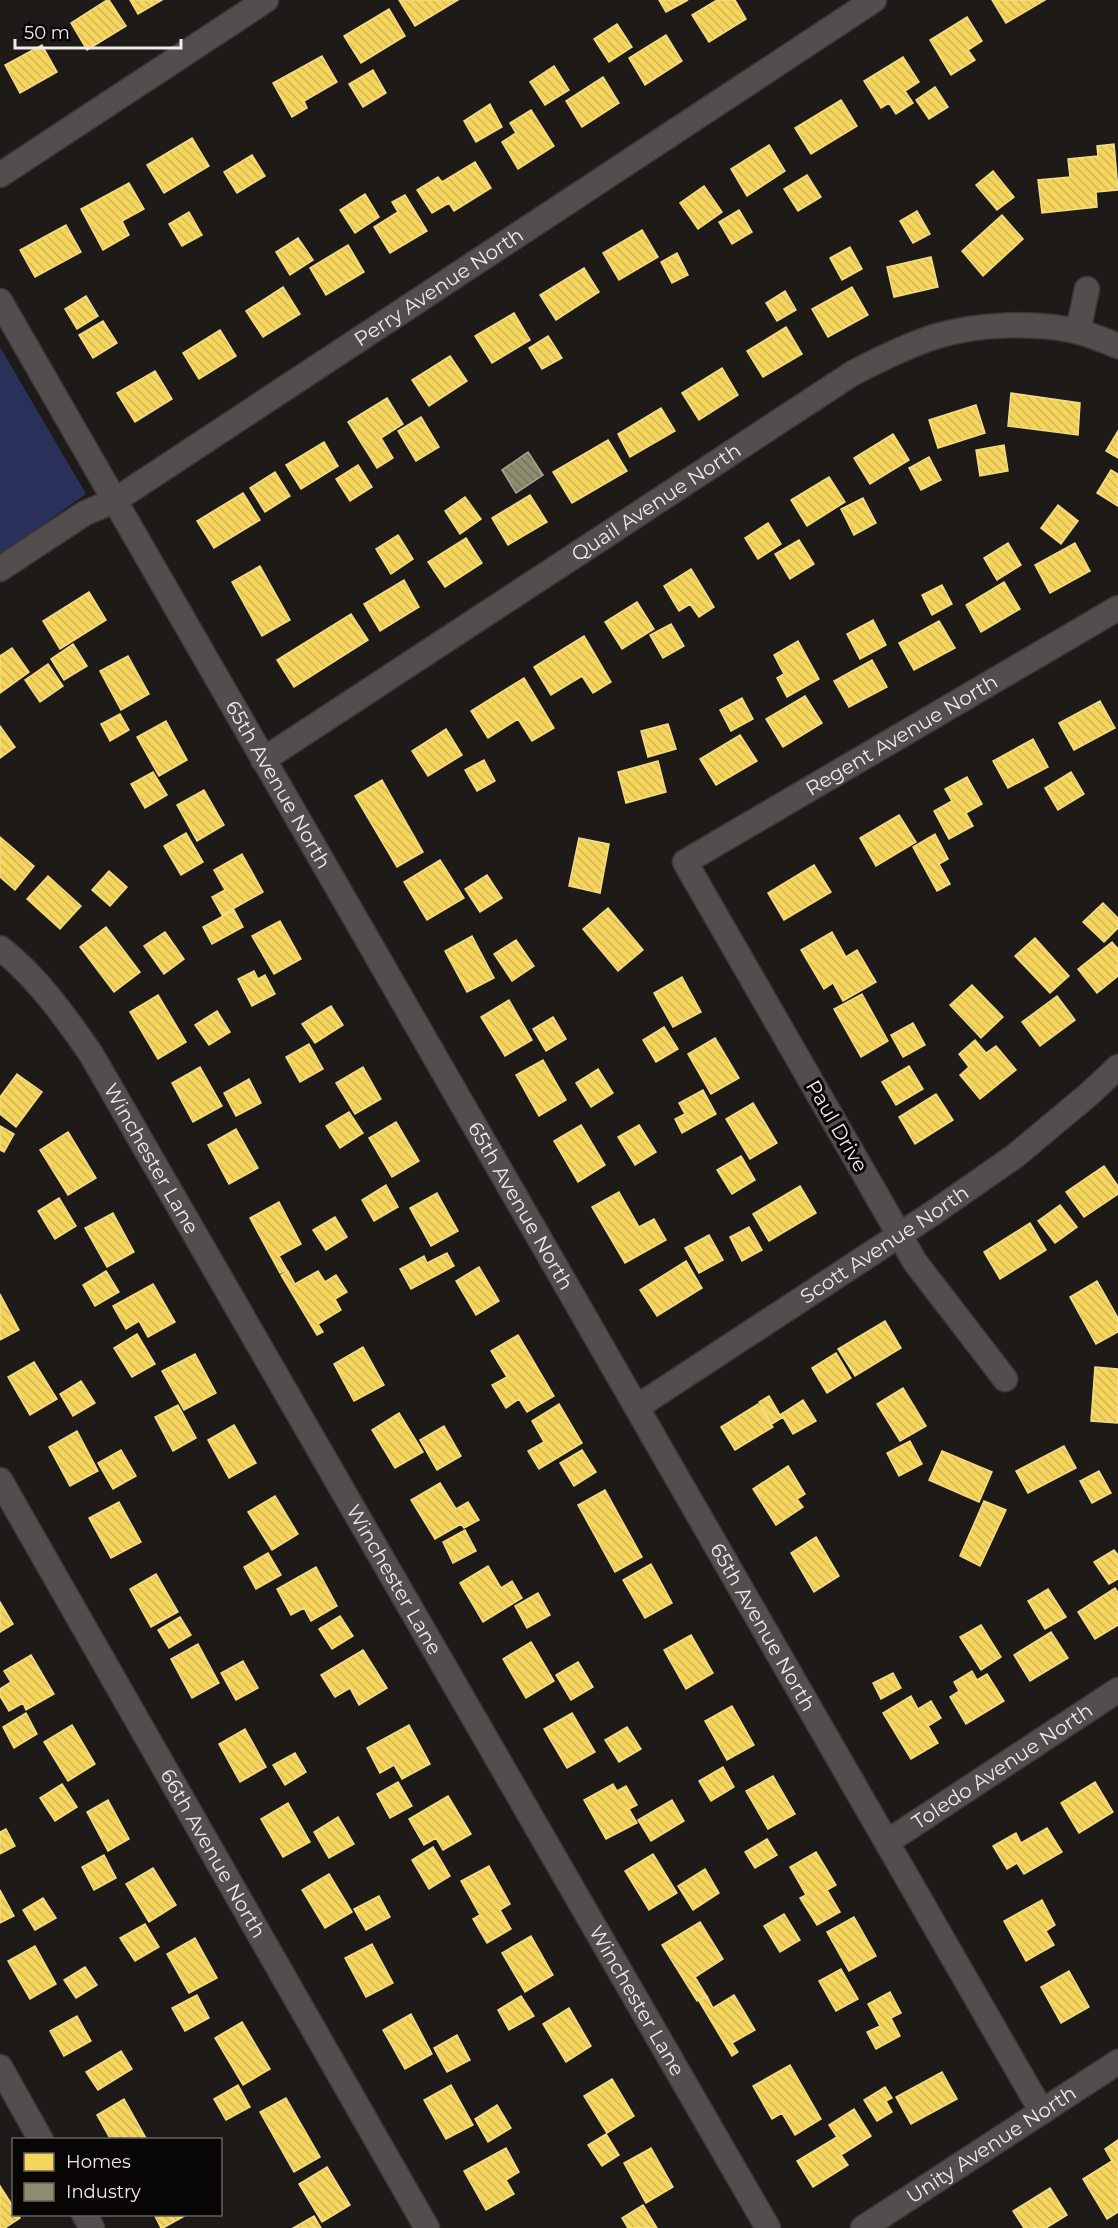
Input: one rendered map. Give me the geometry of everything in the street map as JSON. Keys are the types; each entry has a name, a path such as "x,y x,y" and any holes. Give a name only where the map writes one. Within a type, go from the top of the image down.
{"street":[{"path":"0,175 266,0"},
{"name":"Perry Avenue North","path":"0,568 85,513 114,501 874,0"},
{"path":"1078,331 1088,289"},
{"name":"65th Avenue North","path":"0,301 1042,2112"},
{"name":"Quail Avenue North","path":"263,760 853,373 895,351 939,335 985,327 1032,326 1078,331 1118,346"},
{"name":"Regent Avenue North","path":"685,862 1118,608"},
{"name":"Paul Drive","path":"685,862 915,1262 1005,1379"},
{"name":"Winchester Lane","path":"4,960 31,975 91,1054 768,2228"},
{"name":"Scott Avenue North","path":"637,1407 1015,1156 1118,1067"},
{"name":"66th Avenue North","path":"0,1480 427,2228"},
{"name":"Toledo Avenue North","path":"887,1842 1118,1690"},
{"name":"Unity Avenue North","path":"863,2228 1118,2062"},
{"path":"0,2067 41,2138"}],"shaded area":[{"path":"0,347 86,494 0,555"}],"building: Homes":[{"path":"107,0 126,26 87,50 71,23"},
{"path":"130,0 162,0 138,14"},
{"path":"399,0 458,0 415,26"},
{"path":"659,0 688,0 666,12"},
{"path":"717,0 735,0 746,19 709,42 692,15"},
{"path":"992,0 1045,0 1006,23"},
{"path":"389,9 405,36 361,63 344,36"},
{"path":"967,17 982,41 968,50 975,60 951,75 930,40"},
{"path":"617,24 632,47 609,62 594,39"},
{"path":"666,35 682,61 645,85 629,58"},
{"path":"42,45 57,72 20,93 5,65"},
{"path":"322,56 337,82 304,101 307,108 292,117 273,83"},
{"path":"903,57 919,82 905,91 913,103 896,114 889,103 881,108 864,81"},
{"path":"554,66 569,90 545,105 530,82"},
{"path":"373,70 386,93 363,107 349,84"},
{"path":"603,77 619,103 582,127 566,101"},
{"path":"935,87 948,107 929,119 916,100"},
{"path":"841,100 857,126 811,154 795,128"},
{"path":"490,104 502,127 476,142 464,121"},
{"path":"531,110 554,146 518,169 502,142 516,133 510,123"},
{"path":"192,138 209,166 164,193 147,165"},
{"path":"1114,144 1118,190 1096,192 1097,207 1042,213 1038,180 1070,177 1068,159 1098,156 1097,146"},
{"path":"769,145 785,171 747,196 731,169"},
{"path":"252,155 265,176 237,193 224,172"},
{"path":"475,162 491,188 454,211 449,203 432,213 417,190 438,177 442,182"},
{"path":"993,171 1014,197 997,210 976,185"},
{"path":"807,175 821,197 798,211 784,189"},
{"path":"129,183 144,209 122,221 129,235 103,250 81,209"},
{"path":"704,186 722,212 698,229 680,203"},
{"path":"365,194 379,217 355,233 340,210"},
{"path":"405,195 427,231 390,253 374,227 398,212 392,202"},
{"path":"739,210 752,232 732,244 719,222"},
{"path":"917,211 930,234 913,243 900,221"},
{"path":"189,212 202,235 182,246 169,224"},
{"path":"1002,215 1023,239 983,276 962,251"},
{"path":"66,225 81,252 35,277 20,250"},
{"path":"642,230 658,257 619,280 603,253"},
{"path":"298,238 313,260 290,275 276,252"},
{"path":"348,245 364,272 326,295 310,268"},
{"path":"850,247 862,269 842,280 830,258"},
{"path":"677,253 688,275 672,283 661,262"},
{"path":"931,257 938,287 894,297 887,267"},
{"path":"584,268 599,292 556,320 540,295"},
{"path":"283,287 300,314 263,337 246,311"},
{"path":"852,287 868,315 828,337 812,309"},
{"path":"785,291 796,310 777,321 766,303"},
{"path":"86,296 98,316 77,329 65,309"},
{"path":"514,313 530,340 492,363 475,336"},
{"path":"103,321 117,343 93,358 79,335"},
{"path":"786,327 802,354 763,377 747,351"},
{"path":"220,330 236,356 199,379 183,353"},
{"path":"548,336 562,358 542,369 529,348"},
{"path":"450,356 467,381 429,406 412,380"},
{"path":"722,368 738,395 699,420 682,393"},
{"path":"155,371 172,399 135,422 117,393"},
{"path":"1011,393 1080,403 1078,435 1008,426"},
{"path":"387,398 403,424 381,438 393,458 377,468 348,422"},
{"path":"976,405 985,433 938,448 929,420"},
{"path":"661,408 675,431 630,457 618,434"},
{"path":"421,417 439,447 416,461 398,431"},
{"path":"1118,431 1118,458 1106,451"},
{"path":"893,434 909,460 870,484 854,458"},
{"path":"608,440 627,471 572,503 553,472"},
{"path":"324,442 338,466 301,489 286,465"},
{"path":"1004,445 1008,471 980,476 976,450"},
{"path":"929,457 941,480 921,490 909,468"},
{"path":"358,465 372,487 350,501 336,479"},
{"path":"1111,470 1118,474 1118,506 1097,493"},
{"path":"275,472 290,496 265,512 250,488"},
{"path":"829,477 845,502 807,526 791,500"},
{"path":"243,493 260,520 214,548 197,521"},
{"path":"530,495 547,522 508,545 492,518"},
{"path":"465,497 481,519 460,534 445,511"},
{"path":"863,498 876,523 854,535 841,509"},
{"path":"1058,505 1078,521 1061,544 1041,528"},
{"path":"768,523 781,544 758,559 745,538"},
{"path":"398,535 413,559 391,574 376,549"},
{"path":"466,538 482,563 445,587 428,562"},
{"path":"799,540 814,564 790,579 775,554"},
{"path":"1008,543 1021,565 997,580 984,558"},
{"path":"1075,543 1090,571 1050,593 1035,565"},
{"path":"260,566 290,620 262,636 232,582"},
{"path":"691,569 714,607 699,617 690,604 679,611 664,586"},
{"path":"404,580 419,607 380,631 364,604"},
{"path":"1004,582 1020,609 981,632 966,605"},
{"path":"942,585 952,604 932,615 922,595"},
{"path":"89,592 106,620 60,649 43,621"},
{"path":"637,602 654,629 622,649 605,622"},
{"path":"351,614 368,640 294,687 277,660"},
{"path":"873,620 886,645 860,659 847,634"},
{"path":"939,621 955,648 914,670 899,643"},
{"path":"671,624 684,646 663,658 650,635"},
{"path":"584,636 611,682 593,693 582,676 551,695 534,667"},
{"path":"798,641 819,679 787,697 777,678 784,674 774,655"},
{"path":"73,644 87,666 64,680 51,659"},
{"path":"12,648 29,672 0,693 0,656"},
{"path":"128,656 149,694 121,710 100,671"},
{"path":"872,660 887,687 849,707 834,681"},
{"path":"48,664 63,686 40,702 25,680"},
{"path":"524,678 554,728 532,741 518,719 488,738 471,711"},
{"path":"805,696 822,723 783,747 766,719"},
{"path":"742,698 753,719 731,731 720,710"},
{"path":"1100,701 1115,728 1074,750 1059,723"},
{"path":"120,714 129,730 110,741 101,724"},
{"path":"166,721 187,760 159,776 137,737"},
{"path":"668,724 676,749 648,757 641,731"},
{"path":"0,726 15,747 0,758"},
{"path":"446,729 462,755 428,776 412,751"},
{"path":"740,735 757,761 716,785 700,759"},
{"path":"1033,739 1048,767 1008,788 993,761"},
{"path":"484,760 495,781 477,791 465,770"},
{"path":"658,761 666,792 626,803 618,772"},
{"path":"153,772 167,795 145,808 131,784"},
{"path":"1071,772 1084,794 1058,810 1045,788"},
{"path":"967,777 982,804 966,813 973,826 949,839 934,811 952,801 945,789"},
{"path":"382,780 423,852 397,867 355,796"},
{"path":"204,790 224,825 197,841 177,805"},
{"path":"899,815 916,842 876,866 860,838"},
{"path":"186,833 203,862 181,875 164,846"},
{"path":"935,834 948,859 939,864 950,884 937,891 913,847"},
{"path":"0,837 34,866 15,890 0,877"},
{"path":"579,838 609,844 600,893 569,886"},
{"path":"242,854 263,892 222,915 212,897 225,890 214,870"},
{"path":"440,860 464,898 427,920 404,882"},
{"path":"814,865 831,892 784,920 768,893"},
{"path":"109,871 127,887 110,906 92,890"},
{"path":"487,875 502,898 480,912 465,889"},
{"path":"48,876 81,906 60,929 27,899"},
{"path":"1103,903 1118,918 1118,928 1104,942 1083,922"},
{"path":"608,908 643,950 618,971 583,929"},
{"path":"234,910 243,927 212,944 203,927"},
{"path":"280,921 301,959 274,974 252,936"},
{"path":"106,927 140,972 114,992 80,947"},
{"path":"165,932 184,959 164,974 144,946"},
{"path":"832,932 846,957 857,950 876,982 843,1001 833,983 824,989 801,950"},
{"path":"472,936 494,978 467,992 445,951"},
{"path":"1035,938 1069,976 1050,993 1015,956"},
{"path":"516,940 534,966 512,981 494,954"},
{"path":"1112,942 1118,949 1118,976 1097,993 1078,969"},
{"path":"254,971 258,979 265,975 275,994 252,1006 238,979"},
{"path":"682,977 701,1012 673,1027 654,993"},
{"path":"972,985 1003,1017 981,1038 950,1005"},
{"path":"862,994 888,1041 861,1057 834,1009"},
{"path":"158,995 186,1042 158,1059 130,1012"},
{"path":"1057,996 1075,1020 1040,1046 1022,1022"},
{"path":"509,1000 532,1040 505,1056 481,1017"},
{"path":"331,1006 343,1025 315,1043 302,1024"},
{"path":"217,1011 230,1032 209,1045 195,1025"},
{"path":"553,1017 566,1039 546,1051 533,1029"},
{"path":"913,1023 925,1045 903,1057 891,1035"},
{"path":"664,1027 678,1049 656,1062 643,1040"},
{"path":"715,1038 739,1078 711,1094 688,1054"},
{"path":"975,1040 986,1053 996,1046 1016,1070 980,1099 960,1075 969,1067 959,1054"},
{"path":"309,1044 323,1069 300,1082 286,1057"},
{"path":"543,1060 566,1100 539,1116 516,1075"},
{"path":"909,1066 923,1089 896,1105 882,1082"},
{"path":"200,1067 222,1106 193,1122 172,1083"},
{"path":"363,1067 381,1099 355,1114 336,1083"},
{"path":"598,1069 613,1093 591,1107 576,1083"},
{"path":"17,1074 42,1092 16,1127 0,1114 0,1097"},
{"path":"249,1079 261,1103 236,1116 224,1093"},
{"path":"703,1090 716,1114 682,1133 675,1119 685,1114 679,1103"},
{"path":"936,1094 953,1120 915,1144 899,1117"},
{"path":"753,1103 777,1143 750,1159 726,1119"},
{"path":"349,1112 363,1133 340,1148 326,1126"},
{"path":"396,1122 419,1161 392,1177 369,1138"},
{"path":"581,1125 605,1165 578,1182 554,1141"},
{"path":"639,1125 656,1152 635,1165 618,1137"},
{"path":"0,1126 14,1134 4,1152 0,1150"},
{"path":"236,1129 258,1168 229,1184 208,1145"},
{"path":"68,1132 96,1178 68,1195 40,1150"},
{"path":"741,1156 755,1180 732,1194 717,1170"},
{"path":"1104,1166 1118,1186 1118,1194 1084,1217 1066,1192"},
{"path":"386,1185 398,1207 374,1221 362,1200"},
{"path":"800,1186 816,1213 769,1241 753,1214"},
{"path":"619,1192 639,1227 654,1219 666,1240 625,1263 592,1207"},
{"path":"437,1193 458,1231 431,1246 410,1208"},
{"path":"59,1198 76,1226 55,1239 38,1211"},
{"path":"279,1202 301,1244 279,1256 287,1270 280,1273 250,1218"},
{"path":"1060,1205 1077,1227 1055,1243 1038,1221"},
{"path":"113,1213 134,1252 107,1267 85,1228"},
{"path":"335,1217 347,1237 326,1250 313,1230"},
{"path":"1030,1223 1046,1250 1000,1279 984,1252"},
{"path":"749,1227 762,1250 742,1261 730,1237"},
{"path":"709,1235 723,1260 699,1273 685,1248"},
{"path":"447,1253 454,1266 411,1289 400,1269 424,1256 427,1263"},
{"path":"686,1261 702,1288 657,1316 640,1290"},
{"path":"479,1267 499,1301 476,1315 456,1281"},
{"path":"106,1271 119,1292 95,1306 83,1285"},
{"path":"288,1271 295,1284 318,1271 325,1282 336,1275 347,1292 335,1299 341,1310 318,1324 323,1332 317,1335 281,1275"},
{"path":"1097,1281 1118,1318 1118,1332 1096,1344 1070,1297"},
{"path":"153,1284 175,1322 148,1337 139,1321 126,1329 113,1306"},
{"path":"0,1294 19,1330 0,1340"},
{"path":"885,1321 901,1348 855,1376 838,1349"},
{"path":"137,1334 155,1364 132,1377 114,1348"},
{"path":"518,1335 554,1396 527,1412 519,1399 506,1408 492,1385 507,1377 491,1351"},
{"path":"363,1347 384,1385 354,1401 334,1364"},
{"path":"836,1353 851,1378 827,1393 812,1368"},
{"path":"195,1354 216,1393 184,1410 162,1371"},
{"path":"34,1362 57,1399 30,1415 8,1377"},
{"path":"1095,1367 1118,1369 1118,1423 1091,1421"},
{"path":"81,1381 95,1403 73,1416 60,1394"},
{"path":"903,1388 926,1426 900,1441 877,1404"},
{"path":"769,1396 780,1415 803,1400 816,1421 793,1434 783,1417 772,1424 759,1402"},
{"path":"559,1404 582,1443 539,1469 528,1451 544,1442 532,1421"},
{"path":"758,1404 773,1427 735,1450 721,1427"},
{"path":"178,1405 196,1438 173,1451 155,1417"},
{"path":"399,1413 423,1452 395,1468 372,1430"},
{"path":"234,1425 256,1463 229,1478 208,1440"},
{"path":"444,1426 461,1456 437,1470 420,1440"},
{"path":"77,1431 98,1471 70,1486 49,1447"},
{"path":"910,1441 922,1464 899,1476 887,1453"},
{"path":"1064,1446 1076,1468 1028,1493 1016,1471"},
{"path":"121,1450 136,1476 113,1489 98,1463"},
{"path":"582,1450 596,1472 574,1486 560,1463"},
{"path":"942,1451 992,1472 979,1502 929,1480"},
{"path":"788,1466 805,1494 797,1499 803,1507 776,1525 753,1489"},
{"path":"1099,1471 1111,1493 1092,1503 1080,1481"},
{"path":"440,1483 456,1509 468,1502 479,1520 464,1528 461,1524 435,1539 411,1500"},
{"path":"605,1490 642,1557 615,1572 578,1505"},
{"path":"275,1496 298,1534 272,1550 248,1512"},
{"path":"984,1501 1006,1510 980,1566 960,1556"},
{"path":"119,1502 141,1542 111,1558 89,1518"},
{"path":"465,1530 476,1551 453,1563 443,1542"},
{"path":"816,1537 839,1576 814,1592 791,1553"},
{"path":"1114,1550 1118,1555 1118,1579 1109,1584 1094,1562"},
{"path":"268,1553 281,1575 256,1589 244,1567"},
{"path":"651,1564 672,1603 645,1618 623,1580"},
{"path":"488,1566 501,1588 512,1581 522,1598 483,1622 460,1583"},
{"path":"316,1567 337,1606 311,1621 304,1608 291,1615 277,1589"},
{"path":"156,1574 178,1612 151,1627 130,1589"},
{"path":"1115,1588 1118,1593 1118,1625 1095,1639 1078,1612"},
{"path":"1048,1589 1066,1617 1045,1629 1028,1601"},
{"path":"538,1593 550,1615 527,1628 515,1606"},
{"path":"0,1602 13,1624 0,1632"},
{"path":"340,1616 353,1636 332,1649 319,1629"},
{"path":"180,1617 191,1635 169,1648 158,1630"},
{"path":"981,1625 1001,1657 981,1670 960,1637"},
{"path":"1051,1632 1068,1658 1030,1681 1014,1655"},
{"path":"691,1635 713,1673 686,1689 664,1650"},
{"path":"531,1642 554,1681 526,1698 503,1659"},
{"path":"198,1644 219,1683 192,1698 171,1659"},
{"path":"363,1650 387,1688 359,1705 350,1688 335,1697 321,1675"},
{"path":"31,1655 54,1694 26,1710 23,1703 9,1711 0,1696 0,1689 11,1682 4,1671"},
{"path":"243,1661 258,1688 236,1700 221,1673"},
{"path":"578,1662 593,1687 571,1700 556,1675"},
{"path":"972,1671 977,1680 987,1674 1004,1701 966,1724 950,1697 959,1691 954,1682"},
{"path":"893,1673 901,1688 881,1699 873,1683"},
{"path":"911,1696 918,1709 931,1701 941,1718 928,1726 938,1743 911,1759 883,1713"},
{"path":"732,1706 754,1745 727,1760 705,1721"},
{"path":"26,1713 37,1734 14,1748 3,1727"},
{"path":"572,1713 595,1752 567,1768 544,1729"},
{"path":"72,1725 95,1764 68,1781 44,1742"},
{"path":"409,1725 430,1764 402,1779 394,1765 380,1773 367,1748"},
{"path":"627,1727 641,1749 619,1762 605,1740"},
{"path":"245,1729 266,1767 240,1782 219,1744"},
{"path":"295,1753 306,1772 285,1785 273,1765"},
{"path":"723,1767 734,1787 711,1801 699,1781"},
{"path":"773,1776 795,1814 768,1829 746,1791"},
{"path":"398,1782 412,1806 390,1818 377,1794"},
{"path":"1095,1782 1113,1812 1079,1833 1061,1803"},
{"path":"62,1784 77,1807 55,1821 40,1798"},
{"path":"613,1784 617,1791 626,1786 637,1805 629,1809 637,1823 606,1839 584,1800"},
{"path":"448,1796 471,1834 443,1850 436,1838 424,1845 409,1819"},
{"path":"108,1800 129,1839 108,1851 87,1812"},
{"path":"672,1800 684,1821 651,1841 638,1820"},
{"path":"288,1803 310,1842 283,1857 261,1819"},
{"path":"338,1817 354,1844 329,1858 314,1832"},
{"path":"1047,1828 1062,1852 1024,1874 1017,1863 1007,1869 993,1846 1016,1833 1021,1843"},
{"path":"6,1829 15,1846 0,1854 0,1832"},
{"path":"767,1839 777,1855 755,1868 745,1852"},
{"path":"433,1847 450,1876 429,1889 412,1860"},
{"path":"816,1852 836,1885 827,1890 840,1912 817,1925 800,1898 806,1895 790,1867"},
{"path":"653,1854 677,1893 649,1910 625,1871"},
{"path":"104,1855 116,1878 94,1890 82,1867"},
{"path":"489,1866 510,1904 500,1910 511,1929 487,1943 473,1919 480,1915 461,1881"},
{"path":"153,1868 176,1905 149,1922 126,1884"},
{"path":"705,1869 719,1893 693,1910 678,1886"},
{"path":"329,1874 352,1912 325,1928 302,1890"},
{"path":"0,1890 14,1916 0,1923"},
{"path":"379,1896 390,1917 366,1930 354,1909"},
{"path":"43,1898 56,1918 35,1930 23,1910"},
{"path":"1042,1900 1055,1925 1046,1931 1054,1945 1026,1961 1004,1921"},
{"path":"784,1914 800,1940 780,1952 764,1926"},
{"path":"854,1917 876,1956 849,1971 827,1932"},
{"path":"700,1922 723,1959 695,1977 706,1995 697,2001 662,1945"},
{"path":"145,1924 159,1947 135,1961 120,1938"},
{"path":"531,1936 553,1975 525,1992 502,1953"},
{"path":"195,1938 217,1978 189,1993 167,1954"},
{"path":"372,1944 393,1983 366,1997 345,1958"},
{"path":"35,1946 56,1984 30,1999 8,1961"},
{"path":"85,1967 97,1985 76,1998 64,1980"},
{"path":"841,1969 858,1999 836,2011 819,1981"},
{"path":"1069,1971 1089,2007 1061,2023 1041,1987"},
{"path":"890,1992 901,2013 891,2018 900,2036 876,2049 867,2032 880,2026 868,2004"},
{"path":"197,1995 209,2018 185,2031 172,2008"},
{"path":"734,1995 755,2030 732,2043 738,2052 732,2056 699,2001 707,1996 713,2008"},
{"path":"521,1996 534,2016 509,2030 498,2010"},
{"path":"569,2008 591,2046 566,2062 543,2024"},
{"path":"411,2014 432,2054 405,2069 383,2030"},
{"path":"77,2016 91,2041 64,2056 50,2031"},
{"path":"242,2022 270,2069 243,2085 215,2038"},
{"path":"457,2035 470,2060 447,2072 434,2048"},
{"path":"121,2051 132,2069 98,2090 86,2072"},
{"path":"790,2065 821,2119 795,2135 782,2113 772,2119 753,2086"},
{"path":"942,2072 957,2099 911,2124 896,2097"},
{"path":"612,2079 634,2116 607,2133 584,2096"},
{"path":"238,2085 250,2107 226,2120 214,2099"},
{"path":"451,2085 473,2125 446,2139 424,2100"},
{"path":"885,2087 892,2098 886,2101 892,2112 877,2121 864,2100"},
{"path":"286,2098 320,2157 294,2172 260,2112"},
{"path":"124,2099 146,2138 110,2138 97,2115"},
{"path":"497,2105 511,2128 488,2142 475,2119"},
{"path":"854,2109 871,2136 841,2155 848,2165 813,2187 797,2161 837,2137 829,2125"},
{"path":"606,2134 619,2155 602,2166 588,2145"},
{"path":"1118,2140 1118,2212 1107,2219 1083,2179 1112,2161 1105,2149"},
{"path":"506,2148 519,2172 506,2180 514,2194 486,2210 464,2171"},
{"path":"651,2148 673,2187 646,2203 624,2163"},
{"path":"327,2167 350,2205 322,2222 299,2184"},
{"path":"0,2186 12,2205 12,2216 20,2218 5,2228 0,2228"},
{"path":"1050,2188 1067,2215 1046,2228 1024,2228 1013,2211"},
{"path":"643,2205 657,2228 628,2228 622,2218"},
{"path":"155,2216 184,2216 163,2228"},
{"path":"314,2216 321,2228 293,2228"}],"building: Industry":[{"path":"528,452 543,475 516,493 502,470"}]}
